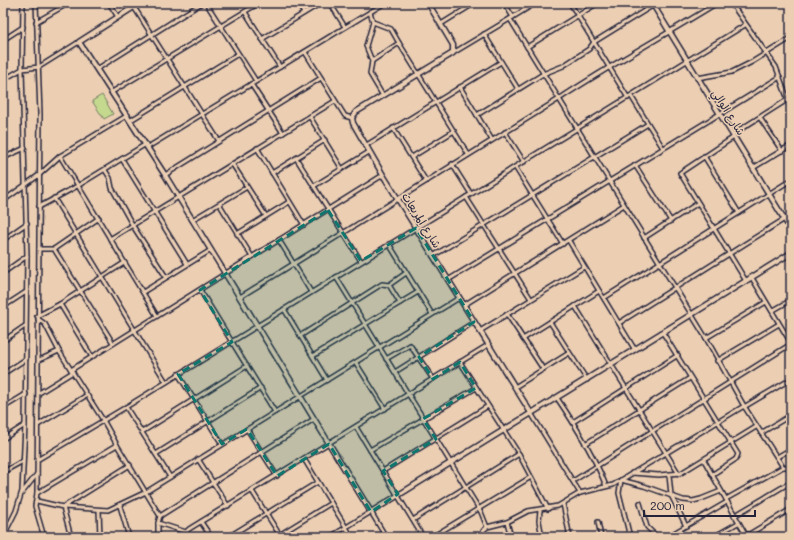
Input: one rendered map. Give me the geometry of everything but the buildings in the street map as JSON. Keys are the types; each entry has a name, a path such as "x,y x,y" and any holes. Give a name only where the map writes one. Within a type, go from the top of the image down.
{"street":[{"path":"3,537 16,511 21,494 25,425 27,223 22,69 23,3"},
{"path":"36,3 39,67 39,249 37,317 39,393 36,511 44,537"},
{"path":"36,22 69,3"},
{"path":"109,3 118,17"},
{"path":"3,80 22,69 39,67 140,3"},
{"path":"97,69 202,3"},
{"path":"206,3 256,81"},
{"path":"112,92 259,3"},
{"path":"297,3 304,13"},
{"path":"262,39 321,3"},
{"path":"330,3 345,27"},
{"path":"39,207 79,186 202,114 385,3"},
{"path":"428,3 454,45 453,53"},
{"path":"441,24 475,3"},
{"path":"504,3 543,74 706,338 717,361 756,427 783,467"},
{"path":"305,52 335,101 346,116 352,118 356,112 536,3"},
{"path":"570,3 663,148"},
{"path":"527,47 598,3"},
{"path":"240,297 426,180 559,99 609,66 669,33 717,3"},
{"path":"731,3 766,53 780,77 791,108"},
{"path":"477,115 543,74 563,66 589,49 594,42 654,4"},
{"name":"شارع الوالي","path":"654,4 669,33 720,113 791,230"},
{"path":"134,7 153,34 220,141"},
{"path":"245,12 280,67"},
{"path":"370,12 372,22 366,46 372,61 370,74 383,96"},
{"path":"372,22 391,28 398,43 468,154"},
{"path":"37,460 232,342 361,261 630,97 686,60 745,25"},
{"path":"3,40 23,27"},
{"path":"484,34 518,89"},
{"path":"697,78 732,72 791,38"},
{"path":"79,42 128,115 179,197 386,537"},
{"path":"372,61 398,43"},
{"path":"131,120 238,54"},
{"path":"365,146 501,62"},
{"path":"448,280 780,77"},
{"path":"165,175 320,78"},
{"path":"251,84 283,133"},
{"path":"460,87 492,140"},
{"path":"746,281 680,173 787,100"},
{"path":"110,239 233,165 257,148 335,101"},
{"path":"3,201 60,156 128,115"},
{"path":"310,116 342,169"},
{"name":"شارع المربعات","path":"352,118 365,146 580,493"},
{"path":"760,118 782,151"},
{"path":"433,256 648,124"},
{"path":"393,128 426,180"},
{"path":"412,157 454,131"},
{"path":"505,132 524,162"},
{"path":"272,173 325,140"},
{"path":"753,168 791,145"},
{"path":"3,158 25,148"},
{"path":"257,148 304,225"},
{"path":"314,186 369,152"},
{"path":"60,156 99,218 124,264 157,316"},
{"path":"704,156 739,213"},
{"path":"296,158 361,261"},
{"path":"122,160 156,211 187,264"},
{"path":"452,164 471,194"},
{"path":"233,165 266,216"},
{"path":"635,165 671,221"},
{"path":"515,167 563,244"},
{"path":"105,170 110,178 112,188 133,226 166,277"},
{"path":"39,393 134,330 383,175"},
{"path":"604,298 791,180"},
{"path":"192,220 220,205 248,187"},
{"path":"466,197 531,299"},
{"path":"54,198 166,382"},
{"path":"237,234 289,202"},
{"path":"644,238 698,204"},
{"path":"220,205 252,257"},
{"path":"464,305 569,241 624,205"},
{"path":"619,323 791,215"},
{"path":"39,249 54,249 99,218"},
{"path":"3,240 27,223"},
{"path":"279,240 311,292"},
{"path":"569,241 635,350"},
{"path":"389,244 432,314"},
{"path":"54,249 113,344"},
{"path":"143,292 211,250"},
{"path":"330,537 791,253"},
{"path":"3,273 27,256"},
{"path":"37,317 124,264"},
{"path":"480,331 584,266"},
{"path":"300,336 382,284 389,285 406,273"},
{"path":"336,277 466,487 487,527"},
{"path":"573,481 791,344 752,278"},
{"path":"389,285 400,303"},
{"path":"200,290 276,412"},
{"path":"523,339 599,291"},
{"path":"3,307 26,292"},
{"path":"313,356 418,292"},
{"path":"37,501 63,507 99,510 108,510 120,506 146,492 460,298"},
{"path":"772,311 791,300"},
{"path":"706,338 766,302"},
{"path":"60,304 92,357"},
{"path":"575,306 678,474"},
{"path":"284,309 327,380"},
{"path":"507,314 542,369"},
{"path":"37,317 46,324 59,351 103,420 160,516"},
{"path":"395,372 474,322"},
{"path":"550,322 587,380"},
{"path":"717,361 779,324"},
{"path":"3,341 25,326"},
{"path":"663,333 678,355 690,378 738,457 712,474"},
{"path":"386,359 408,345 412,347 433,379"},
{"path":"158,523 186,532 488,345"},
{"path":"39,360 59,351"},
{"path":"514,387 569,353"},
{"path":"573,422 678,355"},
{"path":"3,374 26,359"},
{"path":"356,362 385,409"},
{"path":"460,362 519,454 548,508"},
{"path":"142,432 247,366"},
{"path":"178,374 222,444"},
{"path":"585,444 690,378"},
{"path":"482,537 483,531 487,527 507,522 528,511 540,510 563,504 580,493 621,480 665,452 791,378"},
{"path":"156,454 261,388"},
{"path":"370,450 476,388"},
{"path":"3,408 26,394"},
{"path":"38,425 87,395"},
{"path":"557,398 598,465 606,486"},
{"path":"383,471 488,406"},
{"path":"126,407 170,477"},
{"path":"761,433 791,415"},
{"path":"158,537 158,523 160,516 314,419"},
{"path":"3,439 25,425"},
{"path":"356,427 423,537"},
{"path":"632,473 678,474 704,460 730,442 756,427"},
{"path":"247,429 277,476"},
{"path":"37,492 117,445"},
{"path":"777,458 791,449"},
{"path":"413,520 519,454"},
{"path":"198,459 228,506"},
{"path":"304,459 352,537"},
{"path":"704,460 746,536 791,509"},
{"path":"3,472 23,461"},
{"path":"63,507 130,465"},
{"path":"667,537 783,467 791,467"},
{"path":"21,494 37,474"},
{"path":"669,475 671,495 686,526"},
{"path":"432,537 531,477"},
{"path":"621,480 683,500 693,501 721,491"},
{"path":"621,480 619,493 630,537"},
{"path":"228,537 318,482"},
{"path":"734,516 791,482"},
{"path":"252,491 281,536"},
{"path":"276,537 281,536 331,503"},
{"path":"640,503 647,527 656,537"},
{"path":"563,504 570,537"},
{"path":"120,506 129,537"},
{"path":"63,507 71,537"},
{"path":"99,510 100,537"},
{"path":"540,510 539,520 542,537"},
{"path":"202,522 211,537"},
{"path":"507,522 511,537"},
{"path":"598,522 602,537"},
{"path":"713,537 738,523"},
{"path":"186,532 186,537"},
{"path":"786,537 791,534"}],"highlighted area":[{"path":"328,210 361,261 416,228 474,322 419,357 433,379 460,362 476,388 423,419 436,439 383,471 398,494 371,512 329,444 277,476 247,429 222,444 178,374 232,342 200,290"}],"green space":[{"path":"102,95 113,114 104,119 92,101"}]}
